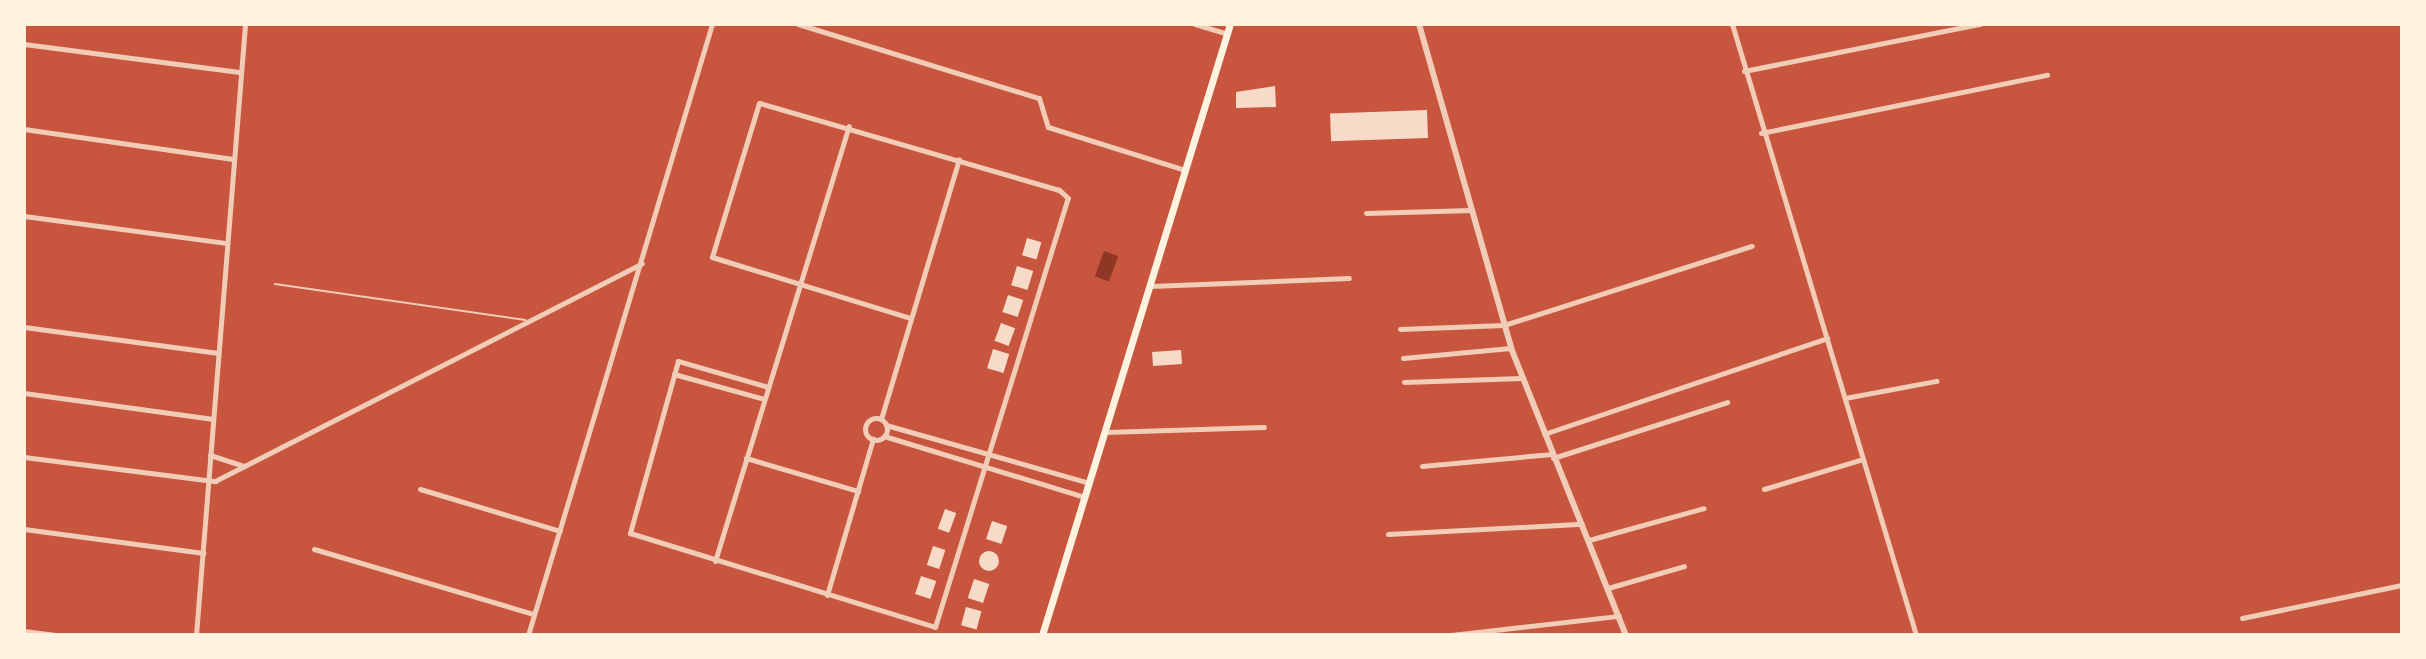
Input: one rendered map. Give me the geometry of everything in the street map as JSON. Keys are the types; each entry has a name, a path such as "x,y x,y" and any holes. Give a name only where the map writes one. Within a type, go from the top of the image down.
{"main road":[{"path":"1042,635 1230,24"}],"street":[{"path":"196,635 245,24"},
{"path":"528,635 712,24"},
{"path":"798,24 1039,98 1048,127 1186,170"},
{"path":"1195,24 1227,34"},
{"path":"1419,24 1511,348 1626,635"},
{"path":"1732,24 1761,133 1827,338 1916,635"},
{"path":"1744,71 1980,24"},
{"path":"24,44 241,72"},
{"path":"1761,133 2047,75"},
{"path":"768,387 678,361 630,533 826,595 939,625 1068,198 1059,190 959,159 759,103 711,249 715,259 910,318"},
{"path":"715,561 849,126"},
{"path":"24,129 233,159"},
{"path":"881,419 959,159"},
{"path":"1366,213 1472,210"},
{"path":"24,216 227,243"},
{"path":"1400,329 1504,325 1752,246"},
{"path":"24,457 209,481 245,466 642,263"},
{"path":"1151,286 1349,278"},
{"path":"24,327 218,353"},
{"path":"1544,434 1827,338"},
{"path":"1403,358 1511,348"},
{"path":"674,374 764,399"},
{"path":"1404,382 1522,378"},
{"path":"1845,398 1936,381"},
{"path":"24,393 213,419"},
{"path":"1422,466 1552,456 1727,402"},
{"path":"881,419 886,425 1090,483"},
{"path":"826,595 873,439 866,425 881,419"},
{"path":"884,436 886,425"},
{"path":"1106,432 1264,427"},
{"path":"873,439 884,436 1085,497"},
{"path":"936,453 940,439"},
{"path":"210,455 245,466"},
{"path":"746,458 858,491"},
{"path":"1764,489 1863,459"},
{"path":"420,489 560,531"},
{"path":"1589,540 1704,508"},
{"path":"1388,534 1582,524"},
{"path":"24,529 203,553"},
{"path":"314,549 534,614"},
{"path":"1608,588 1684,566"},
{"path":"2242,618 2402,585"},
{"path":"1451,635 1619,616"},
{"path":"24,631 56,635"}],"lane":[{"path":"275,284 530,320"}],"shaded area":[{"path":"1104,251 1118,256 1109,282 1095,276"}],"building":[{"path":"1275,86 1276,107 1236,108 1236,92"},
{"path":"1427,110 1428,138 1331,141 1330,113"},
{"path":"1027,238 1041,242 1036,259 1022,255"},
{"path":"1017,266 1033,271 1027,290 1011,285"},
{"path":"1008,295 1023,300 1018,317 1002,312"},
{"path":"1001,323 1015,328 1009,346 995,341"},
{"path":"993,349 1009,354 1003,373 987,368"},
{"path":"1181,350 1182,364 1153,366 1152,352"},
{"path":"945,509 956,513 949,533 938,529"},
{"path":"992,521 1007,526 1001,544 986,539"},
{"path":"933,546 945,550 939,569 927,565"},
{"path":"985,551 993,551 999,561 993,571 985,571 979,565 979,557"},
{"path":"921,576 936,581 930,599 915,594"},
{"path":"974,579 989,584 983,603 968,598"},
{"path":"966,607 981,611 977,629 961,625"}]}
